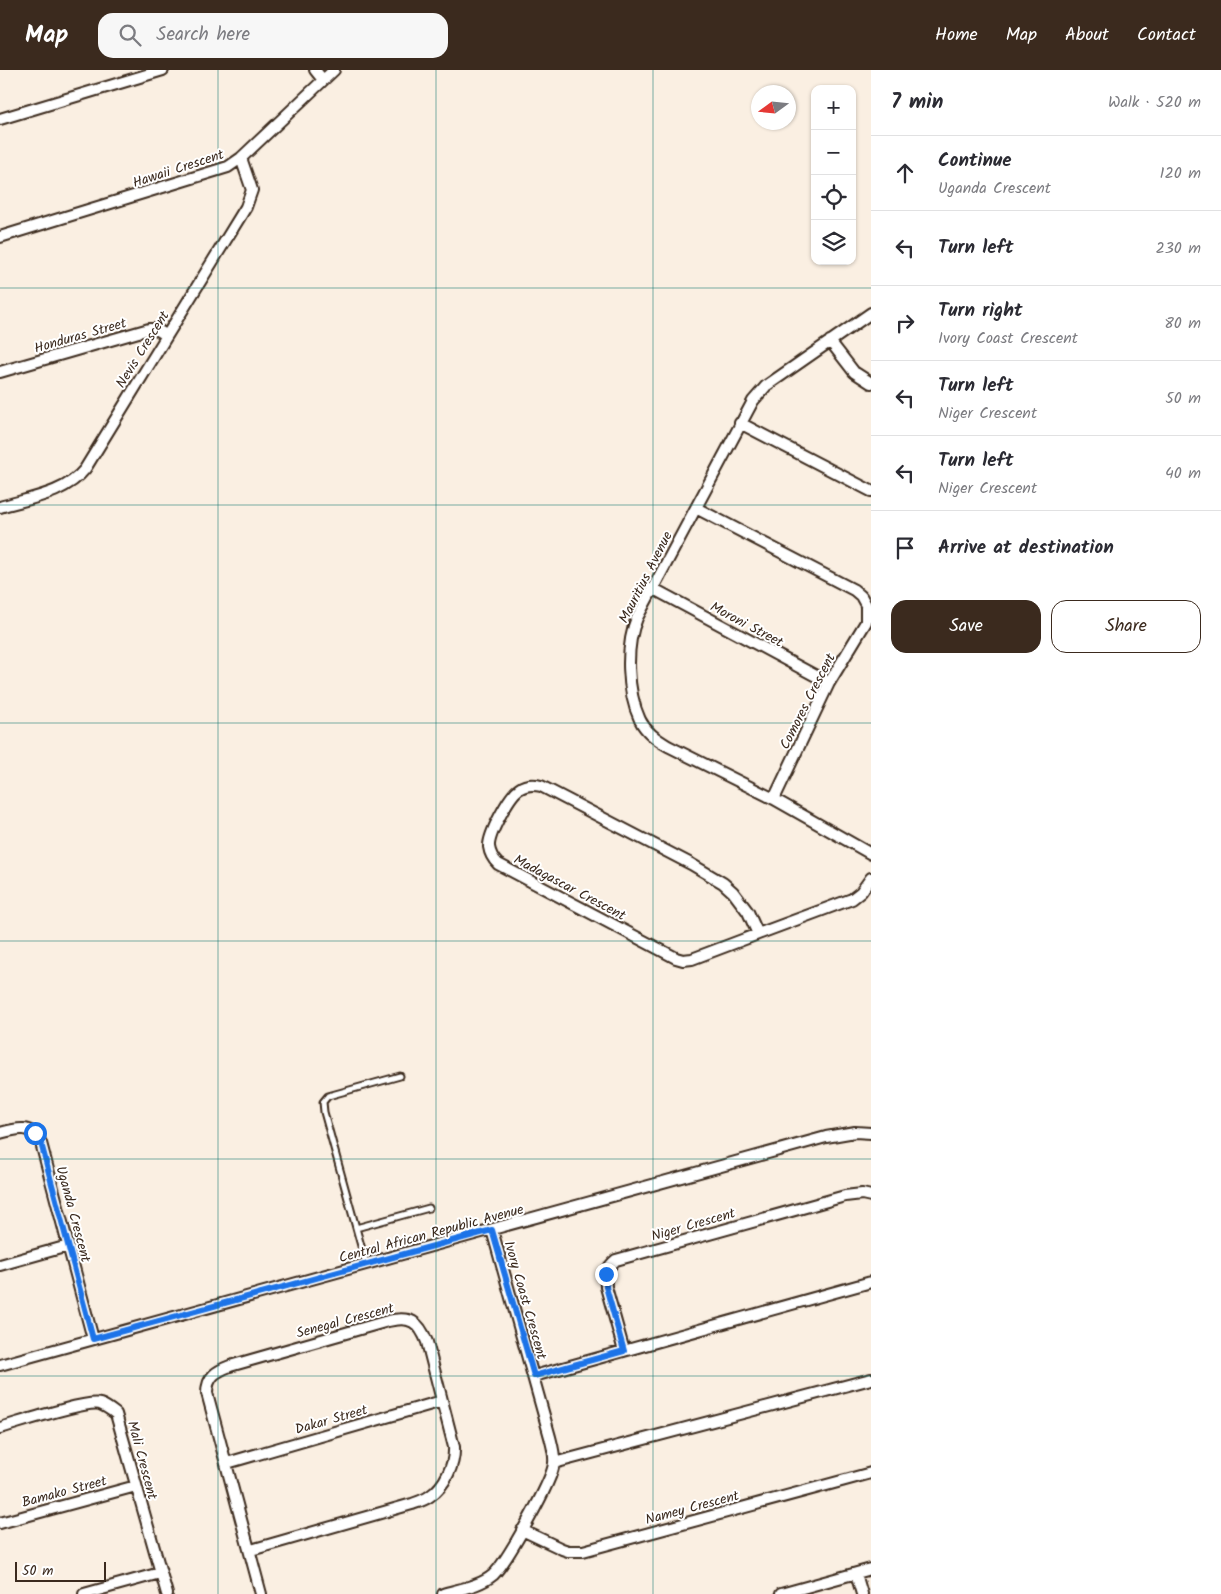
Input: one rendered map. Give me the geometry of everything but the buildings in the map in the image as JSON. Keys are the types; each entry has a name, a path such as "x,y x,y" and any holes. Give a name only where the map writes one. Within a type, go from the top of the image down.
{"street":[{"path":"0,118 164,70"},
{"path":"315,70 323,80"},
{"name":"Hawaii Crescent","path":"0,237 233,165 334,70"},
{"name":"Nevis Crescent","path":"0,507 63,488 75,480 85,469 250,200 252,194 242,158"},
{"name":"Mauritius Avenue","path":"871,313 766,386 753,401 652,588 633,628 630,645 633,697 640,721 652,735 662,742 774,799 871,854"},
{"name":"Honduras Street","path":"0,372 149,329 156,330 166,336"},
{"path":"830,341 854,372 871,383"},
{"path":"740,423 871,491"},
{"name":"Comores Crescent","path":"696,508 861,596 867,611 866,622 829,683 774,799"},
{"name":"Moroni Street","path":"652,588 829,683"},
{"name":"Madagascar Crescent","path":"758,934 748,912 733,892 723,883 673,854 541,786 527,785 516,791 508,802 490,837 490,854 498,864 680,960 692,959 852,899 861,892 871,878"},
{"name":"Uganda Crescent","path":"0,1133 25,1129 35,1133 41,1143 93,1339"},
{"name":"Central African Republic Avenue","path":"0,1365 826,1137 856,1132 871,1133"},
{"name":"Niger Crescent","path":"624,1351 605,1279 607,1268 616,1260 845,1196 862,1194 871,1196"},
{"name":"Ivory Coast Crescent","path":"443,1594 482,1582 494,1574 509,1553 546,1489 554,1463 550,1437 534,1376 492,1230"},
{"path":"0,1266 68,1246"},
{"path":"534,1376 871,1282"},
{"name":"Senegal Crescent","path":"250,1550 412,1504 431,1496 442,1483 454,1454 453,1440 427,1342 420,1327 410,1320 397,1319 388,1321 230,1366 213,1374 207,1386 207,1393 261,1594"},
{"path":"554,1463 871,1379"},
{"name":"Dakar Street","path":"227,1463 442,1401"},
{"name":"Mali Crescent","path":"0,1428 79,1406 98,1403 116,1414 167,1594"},
{"name":"Namey Crescent","path":"522,1530 562,1549 582,1551 871,1473"},
{"name":"Bamako Street","path":"0,1523 136,1486"},
{"path":"781,1594 871,1569"},
{"path":"84,1594 160,1573"},
{"path":"856,1574 862,1594"}],"lane":[{"path":"366,1265 324,1112 323,1102 328,1096 400,1076"},
{"path":"356,1228 429,1208"}],"route":[{"path":"35,1133 41,1143 93,1339 492,1230 534,1376 624,1351 606,1287 606,1274"}]}
